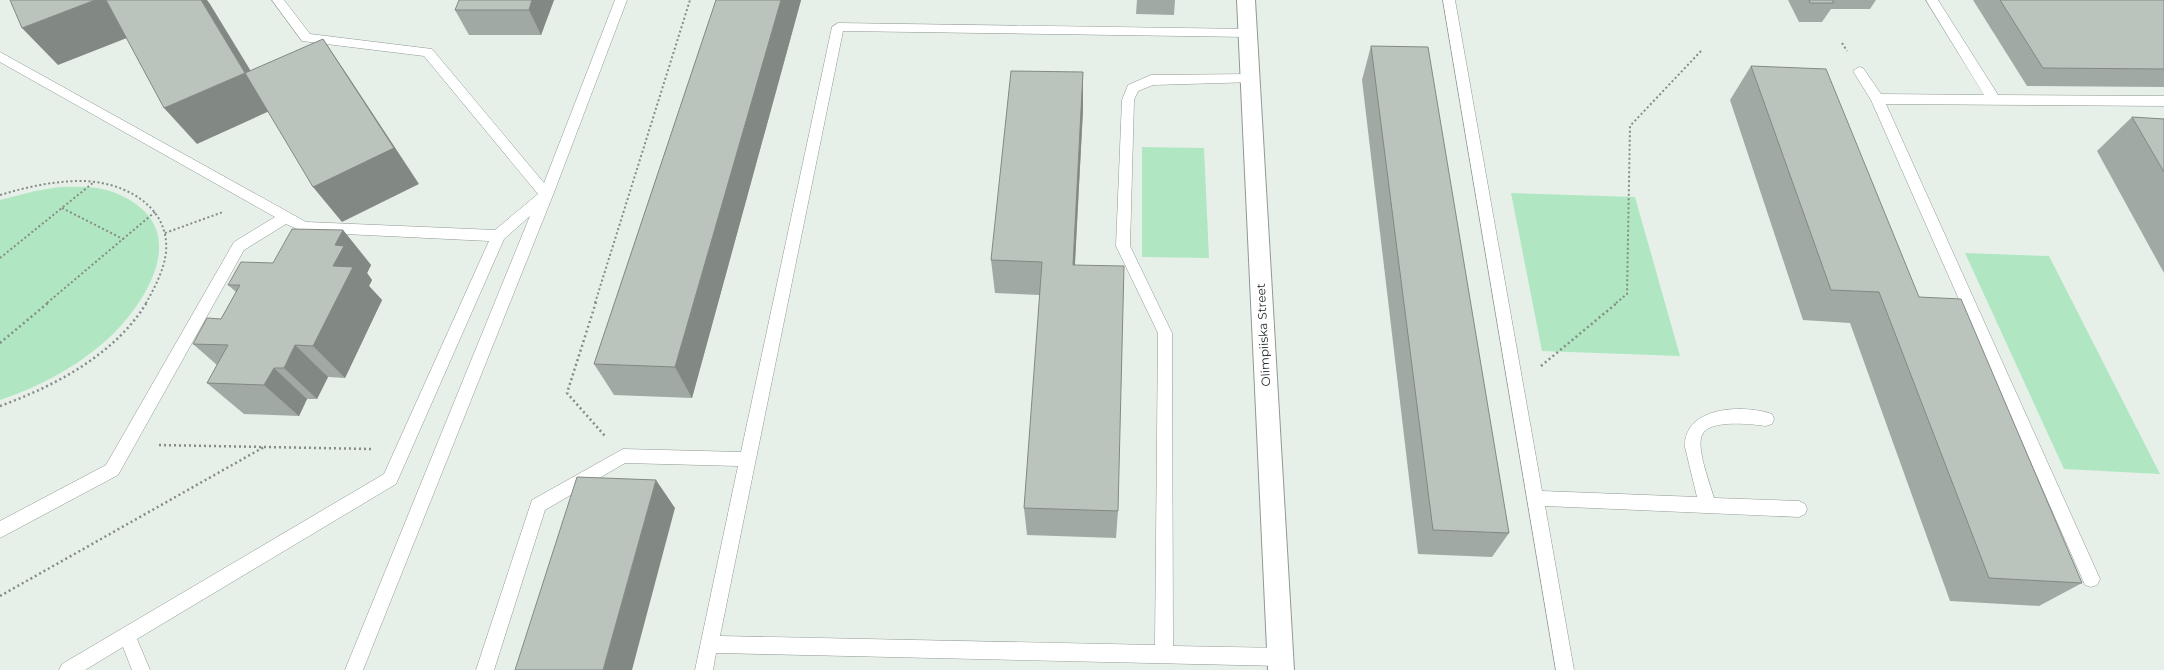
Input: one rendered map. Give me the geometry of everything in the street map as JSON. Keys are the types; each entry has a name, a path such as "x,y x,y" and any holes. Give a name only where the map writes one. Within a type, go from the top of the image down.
{"street":[{"name":"Olimpiiska Street","path":"1246,0 1280,664"}],"lane":[{"path":"278,0 306,38 428,52 546,195"},
{"path":"354,670 546,195 621,0"},
{"path":"1449,0 1565,670"},
{"path":"1932,0 1994,100"},
{"path":"704,670 838,27 1248,33"},
{"path":"0,56 304,227 498,236"},
{"path":"1859,70 1877,99 2091,579"},
{"path":"1164,655 1166,333 1123,246 1128,100 1134,88 1151,80 1250,79"},
{"path":"1877,99 2164,101"},
{"path":"68,670 390,479 498,236 546,195"},
{"path":"0,530 112,470 239,246 286,217"},
{"path":"1708,506 1694,450 1693,438 1697,430 1706,422 1723,417 1738,416 1766,418"},
{"path":"485,670 538,505 623,456 748,459"},
{"path":"1535,498 1799,509"},
{"path":"127,635 141,670"},
{"path":"709,644 1164,655 1280,664"}],"path":[{"path":"623,456 567,393 690,0"},
{"path":"1516,387 1627,294 1630,126 1701,51"},
{"path":"0,195 38,184 62,182 94,182 123,188 138,196 155,212 160,218 165,233 165,258 155,287 147,302 122,333 106,348 69,374 27,396 0,406"},
{"path":"0,258 94,182"},
{"path":"165,233 256,200"},
{"path":"62,208 123,239"},
{"path":"0,343 155,212"},
{"path":"126,444 402,450"},
{"path":"0,596 264,447"}],"green space":[{"path":"1142,147 1204,148 1209,258 1142,257"},
{"path":"59,187 86,187 107,190 138,205 153,223 159,239 158,256 154,274 146,291 125,321 89,355 46,381 0,400 0,200 35,191"},
{"path":"1511,193 1635,197 1680,356 1542,351"},
{"path":"1965,253 2049,256 2160,474 2064,469"}],"building":[{"path":"10,0 95,0 22,28"},
{"path":"106,0 201,0 245,73 164,108"},
{"path":"459,0 532,0 529,10 455,10"},
{"path":"716,0 781,0 675,367 594,364"},
{"path":"1809,0 1832,0 1834,3 1810,3"},
{"path":"2000,0 2164,0 2164,69 2043,68"},
{"path":"323,39 394,148 313,187 245,73"},
{"path":"1371,46 1428,47 1509,533 1433,530"},
{"path":"1751,66 1826,69 1919,297 1961,299 2082,583 1989,578 1879,292 1831,290"},
{"path":"1011,71 1083,72 1073,265 1124,266 1118,511 1024,508 1042,262 991,260"},
{"path":"2132,117 2164,119 2164,172"},
{"path":"292,229 343,230 335,245 344,246 333,266 353,267 313,346 295,345 284,368 274,368 264,385 207,383 228,345 193,344 207,318 221,319 240,285 228,285 241,262 273,263"},
{"path":"577,477 656,480 603,670 515,670"}]}
